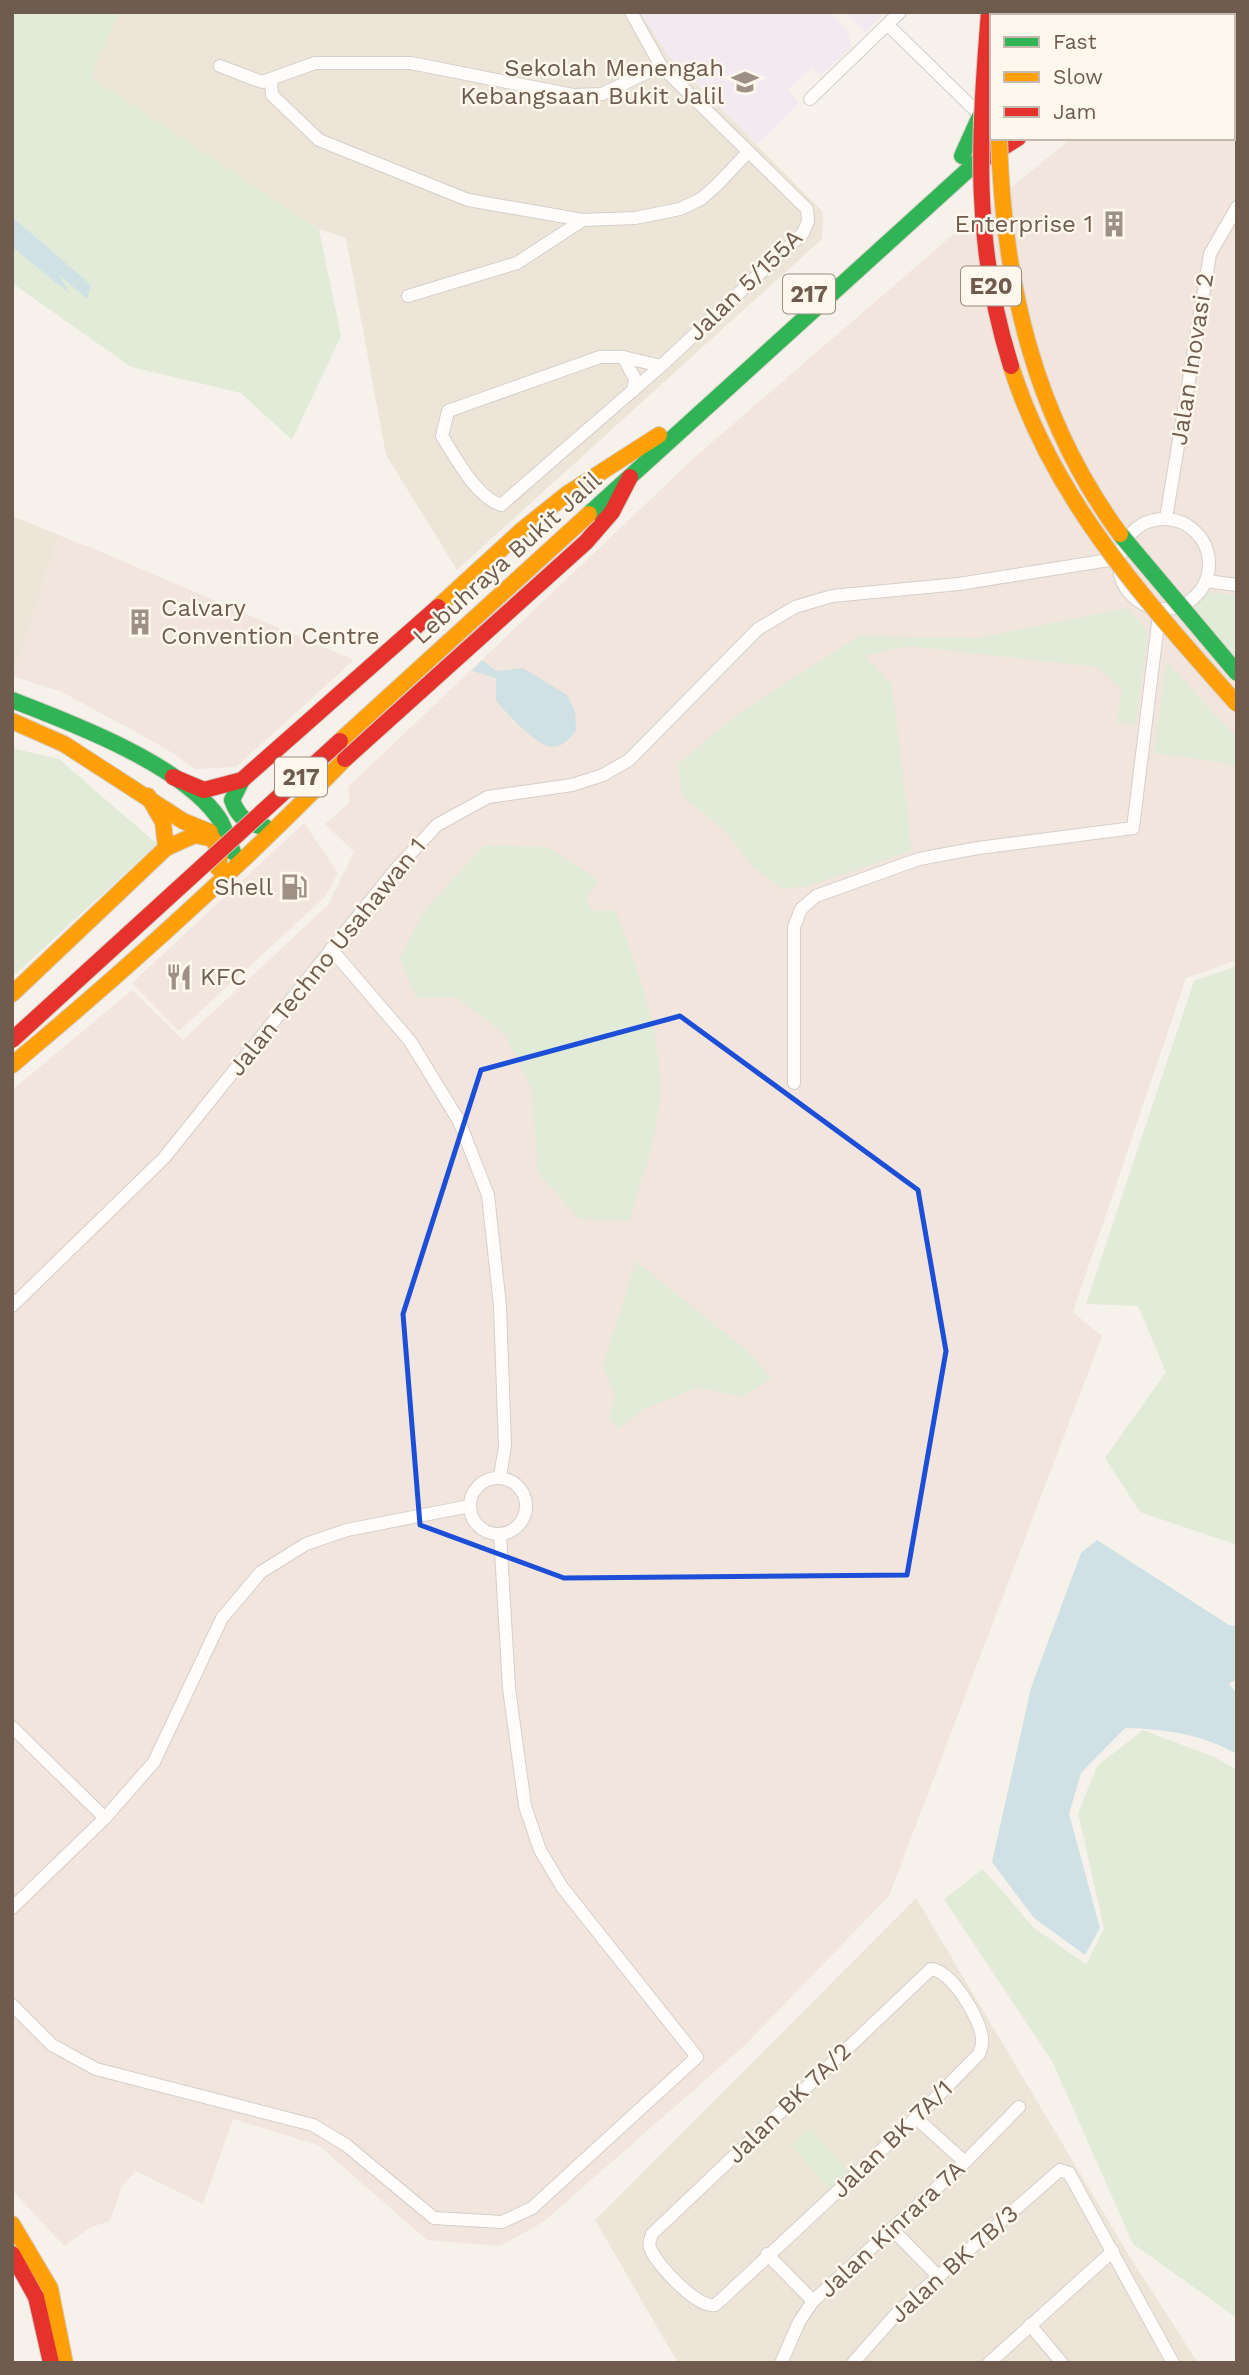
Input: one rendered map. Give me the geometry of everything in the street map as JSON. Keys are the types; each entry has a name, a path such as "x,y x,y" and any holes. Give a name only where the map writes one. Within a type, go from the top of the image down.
{"main road":[{"name":"E20","path":"989,12 981,216 994,301 1017,386 1054,468 1086,523 1134,586 1237,704"},
{"path":"967,161 980,115 990,103"},
{"name":"Lebuhraya Bukit Jalil","path":"12,1023 585,509 630,477 967,161 990,131"},
{"name":"Lebuhraya Bukit Jalil","path":"12,1041 585,509 659,435 967,161 998,140"},
{"name":"E20","path":"1001,140 1002,224 1010,285 1026,347 1051,417 1070,456 1115,527 1237,673"},
{"path":"967,161 1014,140"},
{"path":"281,825 256,826 238,817 232,800 242,780 354,684 522,530 567,494 659,435"},
{"path":"12,1065 93,999 281,825 351,753 602,525 625,495 630,477"},
{"path":"12,700 101,735 173,777 204,790 242,780"},
{"path":"12,721 54,736 148,796 183,824 258,846"},
{"path":"173,777 220,820 234,857 229,871"},
{"path":"148,796 163,822 166,848"},
{"path":"183,824 202,814 202,801"},
{"path":"12,994 166,848 195,835 213,839 220,855 216,884"},
{"path":"12,2224 50,2288 65,2363"},
{"path":"12,2254 36,2297 51,2363"}],"street":[{"name":"Jalan 5/155A","path":"631,12 660,66 807,209 808,221 803,233 661,366 501,505 492,503 462,469 442,436 448,411 600,357 623,358 661,366"},
{"path":"810,99 900,12"},
{"path":"888,25 980,115"},
{"path":"220,66 262,82 315,64 411,63 573,95 602,94 660,66"},
{"path":"271,80 272,95 319,140 468,200 583,220 635,218 680,209 701,199 719,184 748,152"},
{"name":"Jalan Inovasi 2","path":"1166,519 1210,254 1237,207"},
{"path":"408,296 517,263 583,220"},
{"path":"623,358 635,379 633,391"},
{"path":"1166,519 1185,523 1200,535 1210,562 1206,581 1187,603 1159,610 1147,607 1128,592 1122,582 1119,558 1130,534 1140,525 1166,519"},
{"name":"Jalan Techno Usahawan 1","path":"12,1306 164,1158 331,949 437,825 488,797 572,785 603,775 629,760 758,629 795,607 832,596 959,584 1119,558"},
{"path":"1206,581 1237,585"},
{"path":"794,1083 794,927 801,909 816,896 919,859 978,848 1133,828 1159,610"},
{"path":"331,949 410,1041 459,1121 488,1195 500,1306 505,1446 500,1477"},
{"path":"500,1477 518,1484 524,1492 527,1510 517,1527 500,1534 490,1533 475,1523 470,1506 476,1488 491,1478 500,1477"},
{"path":"12,1908 104,1818 154,1762 222,1618 261,1572 306,1544 347,1530 470,1506"},
{"path":"12,2005 52,2045 96,2069 313,2124 346,2145 434,2218 502,2222 533,2208 698,2057 562,1887 540,1850 525,1806 509,1688 500,1534"},
{"path":"12,1727 104,1818"},
{"name":"Jalan BK 7A/1","path":"722,2299 767,2254 916,2118 979,2054 983,2042 973,2015 953,1981 938,1970 925,1971"},
{"name":"Jalan BK 7A/2","path":"722,2299 715,2305 703,2304 682,2287 651,2251 649,2244 652,2234 925,1971"},
{"name":"Jalan Kinrara 7A","path":"781,2363 799,2322 813,2301 965,2162 1019,2107"},
{"path":"916,2118 965,2162"},
{"name":"Jalan BK 7B/3","path":"853,2363 898,2312 1059,2170 1069,2173 1113,2251"},
{"path":"892,2229 939,2277"},
{"path":"989,2363 1113,2251 1173,2363"},
{"path":"767,2254 813,2301"},
{"path":"1030,2325 1062,2363"}],"highlighted area":[{"path":"680,1016 918,1190 946,1351 907,1575 564,1578 420,1525 403,1314 481,1070"}],"shaded area":[{"path":"119,12 640,12 668,55 823,212 822,239 457,570 386,455 346,238 319,229 91,77"},
{"name":"Sekolah Menengah Kebangsaan Bukit Jalil","path":"640,12 829,12 848,31 851,48 821,75 812,68 788,89 799,103 757,145 668,55"},
{"path":"844,12 886,12 865,33"},
{"path":"1237,66 1237,960 1186,978 1073,1312 1102,1336 889,1896 744,2046 543,2222 500,2246 427,2240 318,2145 233,2119 203,2204 136,2171 122,2186 110,2221 91,2227 64,2246 12,2190 12,1090 132,990 183,1040 327,906 354,852 325,824 350,802 348,787 696,456 949,238 1070,140 1235,140"},
{"path":"12,217 91,285 87,299 59,274 69,293 12,247"},
{"path":"12,516 59,535 13,676 12,676"},
{"name":"Calvary Convention Centre","path":"59,535 354,660 236,767 195,769 165,748 62,692 13,676"},
{"path":"482,660 496,671 523,668 567,695 575,711 576,731 557,747 547,746 531,736 496,700 496,678 472,671"},
{"path":"304,823 338,873 324,898 179,1031 132,983"},
{"path":"1097,1540 1229,1625 1237,1626 1237,1679 1229,1684 1237,1693 1237,1754 1183,1734 1125,1728 1081,1773 1069,1814 1100,1928 1085,1955 1034,1918 992,1862 1031,1688 1081,1553"},
{"path":"916,1898 1127,2252 1198,2363 678,2363 595,2220"}],"green space":[{"path":"12,12 119,12 91,77 319,229 341,336 292,440 241,393 131,367 12,283"},
{"path":"1205,592 1237,595 1237,655 1232,655 1191,607"},
{"path":"1128,608 1148,631 1136,724 1116,723 1122,690 1098,667 908,646 864,656 892,685 912,851 808,886 781,889 751,865 725,831 682,796 678,764 739,713 859,636 977,638"},
{"path":"1166,661 1237,738 1237,765 1154,753"},
{"path":"12,748 59,759 157,844 12,977"},
{"path":"484,845 547,847 599,880 586,898 592,911 616,911 651,1017 660,1084 654,1136 629,1221 579,1219 538,1173 532,1091 505,1034 457,998 416,997 400,958 425,910"},
{"path":"1237,966 1237,1545 1140,1512 1105,1458 1166,1372 1138,1306 1086,1304 1194,981"},
{"path":"636,1261 753,1356 771,1379 741,1397 698,1387 645,1409 618,1429 609,1418 615,1397 603,1365"},
{"path":"1143,1730 1214,1757 1237,1770 1237,2318 1133,2244 1052,2061 944,1899 983,1869 1034,1928 1086,1964 1104,1929 1078,1813 1097,1766"},
{"path":"810,2128 852,2175 832,2192 791,2145"}],"traffic: fast":[{"path":"962,156 981,114"},
{"path":"589,514 991,149"},
{"path":"1120,534 1237,673"},
{"path":"12,700 94,733 152,763 178,780 201,798 218,817 233,852"},
{"path":"242,780 232,800 234,806 244,819 265,827"}],"traffic: slow":[{"path":"999,140 1008,244 1016,295 1029,346 1065,443 1090,489 1120,534"},
{"path":"1011,366 1029,415 1051,461 1077,505 1106,547 1169,627 1237,704"},
{"path":"438,607 522,530 567,494 659,435"},
{"path":"340,741 589,514"},
{"path":"12,721 64,744 183,821 210,832"},
{"path":"12,1065 183,916 345,759"},
{"path":"148,796 163,822 166,848"},
{"path":"12,994 166,848 195,835 213,839 220,855 218,868"},
{"path":"12,2224 50,2288 65,2363"}],"traffic: jam":[{"path":"989,12 981,147 984,233 998,321 1011,366"},
{"path":"986,158 1015,140"},
{"path":"345,759 586,542 612,512 630,477"},
{"path":"173,777 204,790 242,780 438,607"},
{"path":"12,1040 340,741"},
{"path":"12,2254 36,2297 51,2363"}],"place":[{"name":"Sekolah Menengah Kebangsaan Bukit Jalil","path":"745,82"},
{"name":"Enterprise 1","path":"1114,224"},
{"name":"Calvary Convention Centre","path":"140,622"},
{"name":"Shell","path":"294,887"},
{"name":"KFC","path":"179,977"}]}
